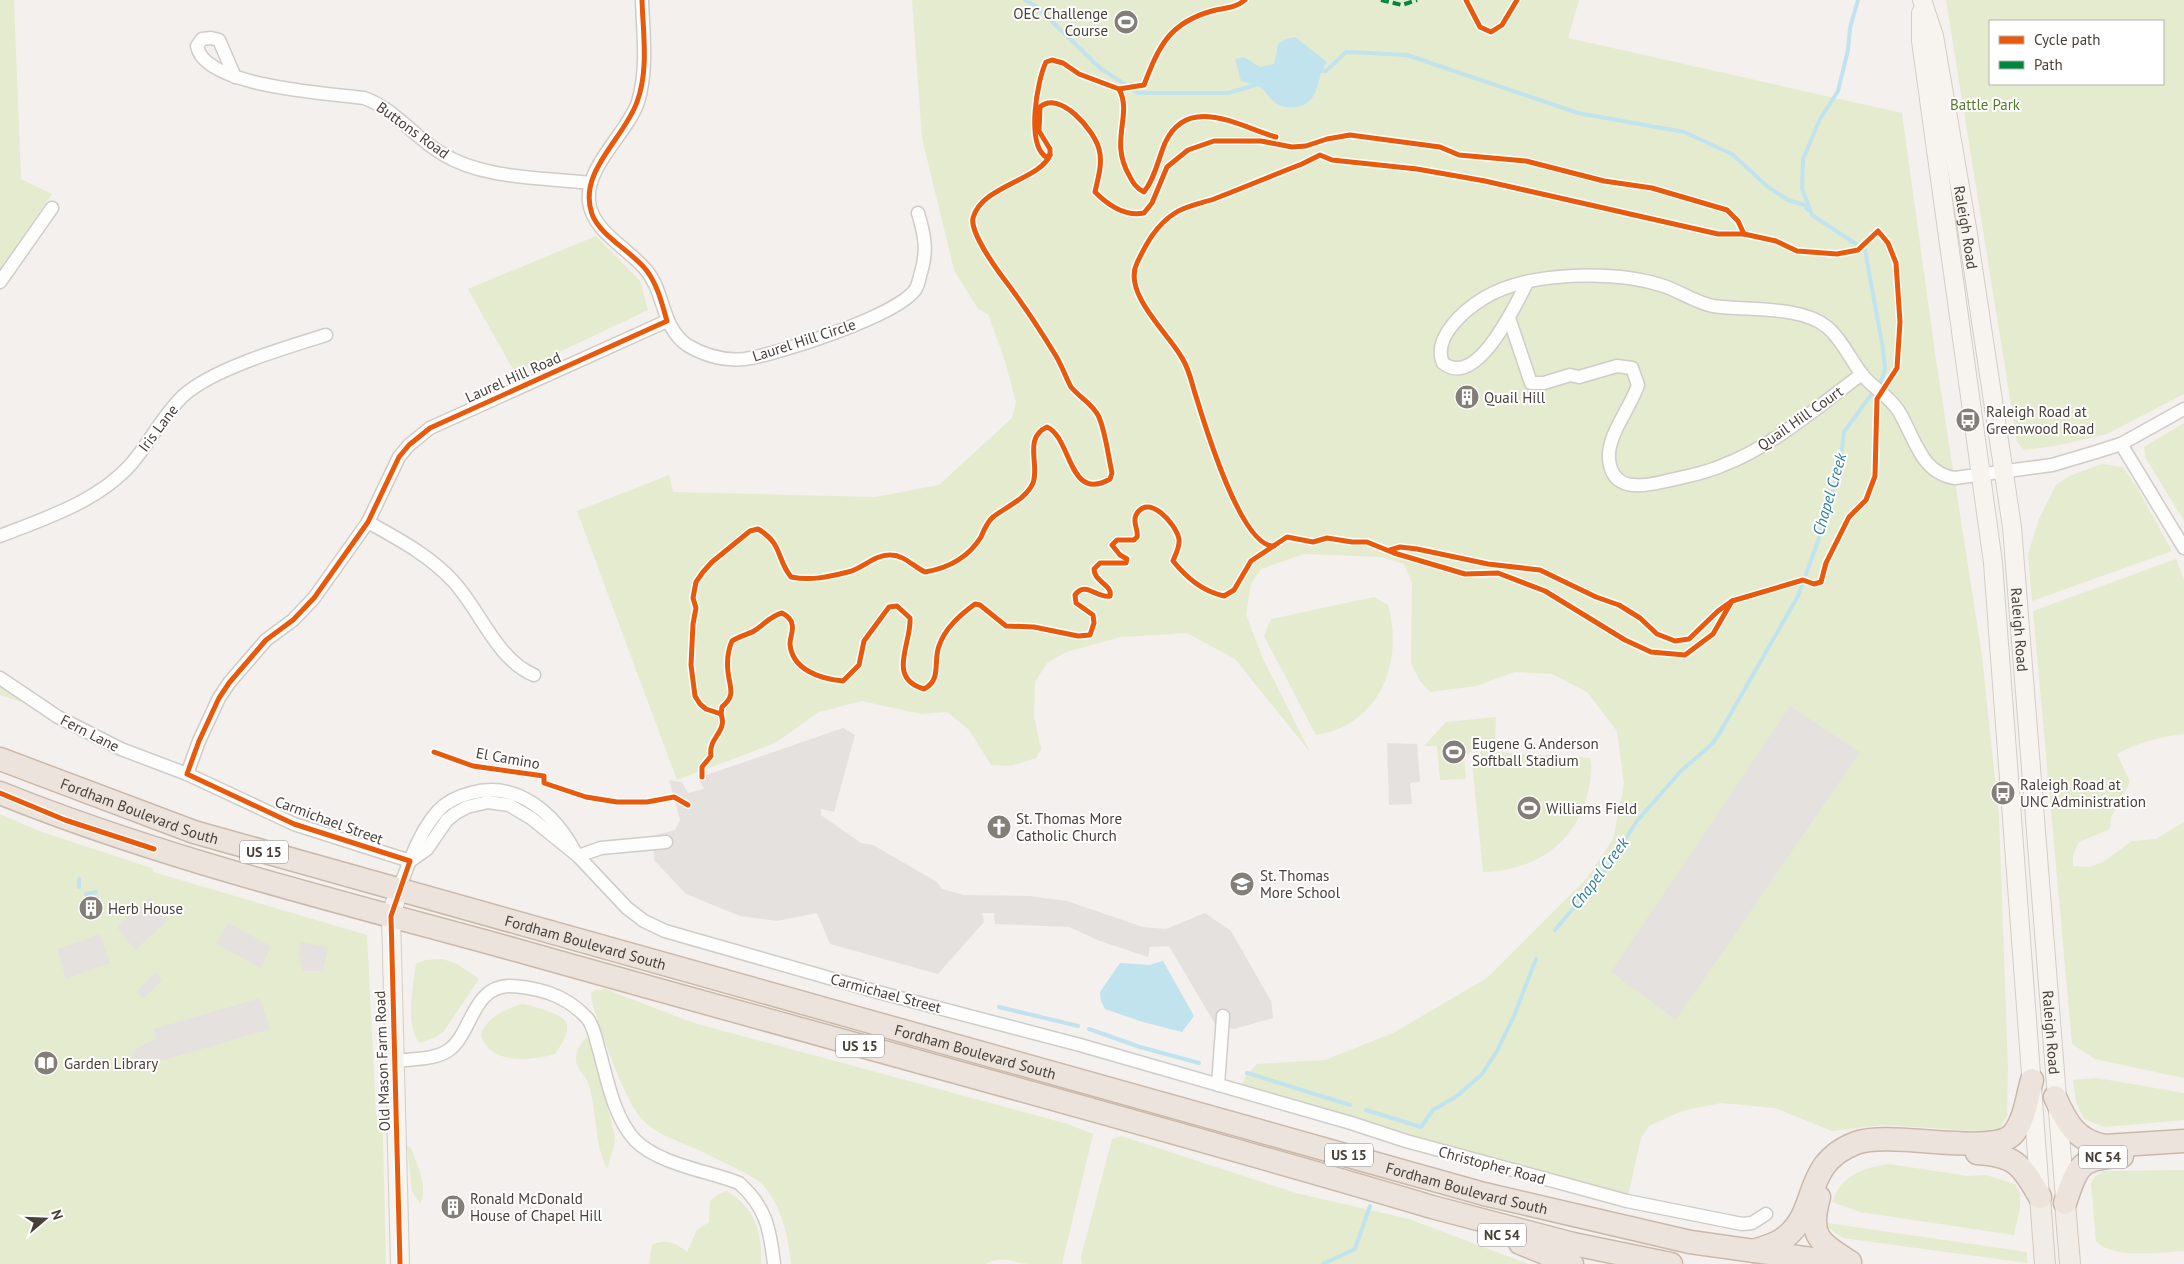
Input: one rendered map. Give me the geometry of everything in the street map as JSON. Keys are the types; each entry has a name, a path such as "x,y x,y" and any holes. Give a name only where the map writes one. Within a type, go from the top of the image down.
{"highway":[{"name":"Fordham Boulevard South","path":"0,759 194,832 1484,1194 1681,1240 1750,1252 1848,1264"},
{"name":"Fordham Boulevard South","path":"0,794 66,820 154,849 392,916 1432,1207 1573,1244 1670,1264"},
{"path":"1750,1252 1775,1244 1793,1230 1818,1176 1828,1162 1841,1151 1860,1142 1874,1140 1981,1143 2002,1141 2011,1136 2019,1124 2032,1080"},
{"path":"2055,1098 2071,1128 2082,1138 2093,1143 2105,1146 2184,1141"},
{"path":"1853,1264 1820,1240 1814,1223 1821,1191 1829,1176 1841,1163 1857,1155 1883,1150 2000,1155 2013,1160 2021,1167 2040,1197"},
{"name":"NC 54","path":"2065,1203 2076,1173 2091,1160 2120,1156 2184,1154"},
{"name":"NC 54","path":"1432,1207 1572,1264"}],"main road":[{"name":"Raleigh Road","path":"1922,0 1934,36 1966,218 2012,527 2055,1098 2070,1264"},
{"name":"Raleigh Road","path":"1922,0 1922,51 1993,563 2045,1264"},
{"name":"Old Mason Farm Road","path":"399,889 392,916 400,1264"}],"street":[{"path":"642,0 644,58 643,78 637,102 624,129 604,157 590,182 589,201 592,216 647,270 656,286 667,321"},
{"name":"Buttons Road","path":"235,77 242,80 364,98 377,103 440,153 462,164 525,177 590,182"},
{"path":"0,282 52,208"},
{"name":"Laurel Hill Circle","path":"667,321 686,344 720,359 745,359 795,346 856,324 904,301 916,289 926,258 924,232 918,213"},
{"path":"1527,283 1497,338 1473,362 1454,369 1443,363 1440,356 1441,346 1450,330 1464,311 1485,297 1501,290 1527,283 1563,278 1618,276 1664,286 1711,306 1800,314 1828,327 1862,374 1897,409 1926,463 1933,471 1944,477 1955,478 2052,465 2121,444 2184,410"},
{"name":"Quail Hill Court","path":"1509,318 1531,383 1544,383 1570,375 1579,377 1618,366 1632,368 1638,385 1616,431 1609,456 1611,468 1618,479 1630,486 1648,485 1722,466 1789,429 1862,374"},
{"name":"Laurel Hill Road","path":"187,774 198,741 219,698 229,683 266,640 293,620 314,598 368,522 400,457 419,436 430,428 667,321"},
{"name":"Iris Lane","path":"0,536 87,499 111,482 132,463 183,396 204,382 257,358 326,335"},
{"path":"2121,444 2184,548"},
{"path":"368,522 406,544 443,571 470,602 513,663 522,671 534,675"},
{"name":"Fern Lane","path":"0,678 58,717 88,734 121,750 187,774"},
{"name":"Carmichael Street","path":"187,774 294,824 410,861 427,849 447,820 456,812 488,802 509,805 521,810 578,856 627,908 644,921 665,931 886,994 1080,1045 1218,1085"},
{"path":"578,856 601,848 666,842"},
{"name":"Old Mason Farm Road","path":"399,889 410,861"},
{"path":"394,1061 436,1056 448,1050 457,1042 474,1009 496,989 507,986 536,989 557,996 570,1003 588,1018 623,1124 635,1140 648,1151 739,1183 759,1205 770,1228 774,1264"},
{"path":"1218,1085 1223,1016"},
{"name":"Christopher Road","path":"1218,1085 1351,1123 1406,1141 1626,1201 1742,1224 1759,1220 1766,1214"}],"green space":[{"path":"0,0 14,0 21,179 52,194 0,270"},
{"path":"912,0 1579,0 1568,38 1902,113 1936,360 1982,656 1999,817 2008,1069 2007,1116 2000,1128 1992,1132 1883,1125 1832,1131 1775,1108 1721,1103 1682,1111 1649,1126 1641,1138 1627,1201 1240,1091 1245,1077 1257,1064 1325,1060 1393,1033 1487,978 1587,878 1613,839 1624,784 1617,731 1587,692 1552,674 1515,672 1476,686 1430,692 1420,681 1411,664 1412,583 1404,564 1382,557 1304,554 1261,569 1251,584 1246,614 1263,659 1310,752 1235,659 1187,633 1121,637 1066,652 1047,663 1035,682 1034,717 1041,749 1036,758 1011,766 991,765 969,730 947,712 921,714 862,701 819,712 775,743 677,780 577,511 669,475 673,492 875,497 939,485 1012,418 1016,402 1004,358 988,314 978,309 954,270 922,138"},
{"name":"Battle Park","path":"1946,0 2184,0 2184,394 2107,434 2055,446 2024,450 2017,442"},
{"path":"596,236 640,281 648,310 515,373 468,289"},
{"path":"2184,423 2184,521 2145,457 2144,447"},
{"path":"2102,464 2123,467 2139,491 2172,551 2032,601 2028,554 2039,519 2056,485 2069,476"},
{"path":"2176,559 2184,580 2184,734 2149,741 2117,754 2130,782 2111,817 2110,829 2079,842 2073,855 2073,866 2089,867 2103,862 2132,841 2156,839 2184,822 2184,1078 2095,1059 2072,1044 2033,611"},
{"path":"1374,597 1388,605 1392,627 1393,648 1389,669 1382,688 1371,705 1356,718 1338,729 1316,735 1264,636 1271,619"},
{"path":"0,681 39,708 0,695"},
{"name":"Eugene G. Anderson Softball Stadium","path":"1496,717 1495,746 1477,747 1464,757 1466,779 1440,780 1437,746 1424,746 1446,722"},
{"name":"Williams Field","path":"1481,751 1590,758 1590,779 1582,811 1563,840 1536,860 1520,866 1483,872 1472,762"},
{"path":"0,814 39,831 152,868 153,872 367,935 376,1114 382,1121 383,1138 386,1264 0,1264"},
{"path":"443,959 457,964 479,979 444,1031 436,1037 420,1043 415,1036 411,1017 416,964 425,960"},
{"path":"605,989 694,1023 1068,1124 1093,1134 1062,1264 1029,1264 997,1260 985,1264 791,1264 783,1221 774,1201 761,1183 726,1163 656,1131 634,1109 613,1063 592,1002 591,993 595,990"},
{"path":"522,1004 548,1011 565,1021 567,1033 555,1054 534,1058 512,1058 493,1052 485,1045 481,1035 487,1023 503,1011"},
{"path":"587,1037 592,1046 614,1133 615,1142 607,1169 600,1148 589,1085 578,1068 576,1061 576,1054"},
{"path":"2097,1078 2184,1093 2184,1120 2105,1127 2084,1119 2076,1102 2073,1080"},
{"path":"1121,1136 1296,1193 1409,1219 1528,1264 1082,1264 1081,1257 1112,1139"},
{"path":"407,1146 411,1148 423,1183 420,1204 412,1191"},
{"path":"1889,1164 1968,1176 1986,1175 2015,1184 2020,1193 2020,1208 2014,1235 1860,1212 1832,1202 1841,1185 1854,1174"},
{"path":"2184,1170 2184,1251 2125,1253 2104,1247 2096,1241 2091,1183 2095,1176 2104,1171"},
{"path":"727,1191 737,1198 751,1214 760,1242 761,1264 649,1264 652,1245 657,1243 671,1242 687,1252 697,1230 709,1222 710,1201"},
{"path":"1827,1223 2027,1252 2027,1263 1843,1238 1827,1227"}],"shaded area":[{"path":"1790,706 1860,752 1676,1020 1611,972"},
{"path":"843,728 855,735 834,812 821,809 821,815 861,843 873,845 937,882 942,889 964,895 1029,896 1067,901 1143,927 1166,929 1205,913 1231,931 1271,1001 1273,1018 1234,1029 1215,1024 1169,946 1150,947 1148,957 1100,941 1069,927 995,924 994,913 982,913 984,922 938,974 830,944 817,913 777,921 740,916 686,894 654,860 653,836 675,830 680,820 669,780 682,782 688,793 704,789 698,778"},
{"path":"1387,743 1417,744 1420,782 1410,783 1412,804 1389,805"},
{"path":"150,897 168,920 135,950 117,927"},
{"path":"228,923 271,946 261,968 216,944"},
{"path":"100,934 110,963 66,979 57,949"},
{"path":"300,942 328,947 323,971 303,971 298,952"},
{"path":"156,972 162,980 144,998 136,992"},
{"path":"260,998 270,1029 164,1060 150,1061 132,1058 135,1050 156,1038 154,1029"}],"water":[{"path":"1295,37 1327,62 1312,98 1301,106 1286,107 1275,102 1260,87 1241,81 1235,59 1244,57 1260,67 1274,64 1278,44 1286,39"},
{"path":"1163,961 1194,1016 1182,1032 1143,1022 1105,1009 1101,1001 1100,992 1120,963 1149,965"}],"waterway":[{"path":"1025,0 1036,6 1100,68 1138,93 1228,93 1259,84"},
{"name":"Chapel Creek","path":"1555,930 1607,868 1637,821 1680,772 1712,744 1719,734 1798,596 1817,544 1840,466 1844,432 1881,381 1885,369 1865,250 1812,215 1802,188 1803,159 1820,119 1838,91 1848,50 1850,28 1858,0"},
{"path":"1316,71 1326,71 1346,52 1407,55 1578,113 1684,132 1732,154 1768,187 1788,200 1804,205 1808,210"},
{"path":"79,879 79,887"},
{"path":"86,894 96,892"},
{"name":"Chapel Creek","path":"1366,1110 1421,1127 1433,1110 1457,1096 1482,1074 1497,1051 1514,1016 1536,959"},
{"path":"999,1007 1078,1026"},
{"path":"1089,1029 1140,1047 1199,1063"},
{"path":"1247,1073 1350,1105"},
{"name":"Chapel Creek","path":"1323,1264 1355,1249 1370,1206"}],"marked path":[{"path":"1381,0 1402,5 1417,0"}],"cycle path":[{"path":"400,1264 391,916 410,861 294,824 187,774 199,741 219,698 229,683 266,640 293,620 314,598 368,522 399,457 409,445 430,428 667,321 651,277 641,264 609,237 596,222 589,199 591,184 596,170 631,116 641,90 644,64 642,0"},
{"path":"1245,0 1234,6 1197,16 1176,29 1161,48 1144,85 1119,89 1079,74 1063,63 1052,60 1046,62 1039,83 1035,112 1036,139 1040,150 1046,157 1050,155 1050,149 1039,131 1040,107 1048,103 1066,108 1083,123 1096,141 1099,149 1099,176 1095,192 1117,209 1137,214 1144,213 1152,203 1167,167 1188,150 1214,141 1261,141 1292,147 1306,146 1327,139 1350,135 1440,147 1459,155 1526,161 1604,181 1652,188 1727,210 1738,221 1744,234"},
{"path":"1466,0 1480,27 1491,32 1502,25 1517,0"},
{"path":"1119,89 1124,108 1121,139 1123,162 1133,183 1144,192 1154,175 1165,143 1175,128 1187,120 1201,116 1216,118 1231,121 1276,137"},
{"path":"1050,155 1044,164 1035,171 987,198 978,207 973,218 973,224 978,239 988,256 1043,335 1058,359 1071,387 1093,408 1099,417 1112,473 1110,479 1096,484 1086,483 1078,476 1055,433 1047,427 1036,438 1034,445 1035,476 1026,494 991,519 976,544 964,556 950,565 925,572 905,559 885,555 853,570 833,575 820,578 791,577 772,540 758,529 750,531 712,562 696,582 693,598 696,608 693,624 691,665 695,696 706,709 721,714 722,707 731,695 728,665 732,641 754,631 771,618 782,613 791,622 793,629 790,644 792,653 802,667 817,675 843,681 859,665 864,641 889,607 897,606 910,618 903,668 906,677 913,684 924,689 933,681 937,652 945,633 959,617 975,604 980,605 1006,626 1034,627 1078,636 1090,635 1094,623 1093,615 1076,603 1075,595 1083,589 1110,596 1109,589 1097,577 1094,569 1100,563 1126,563 1127,559 1120,555 1112,545 1117,540 1134,540 1137,537 1135,518 1141,509 1147,507 1161,513 1177,533 1179,545 1173,561 1178,567 1202,587 1224,596 1234,590 1251,561 1287,537 1313,542 1327,538 1367,542 1394,553 1465,574 1498,573 1545,591 1625,640 1651,652 1685,655 1713,634 1732,601"},
{"path":"1274,546 1261,541 1248,526 1236,505 1214,452 1186,365 1176,348 1149,313 1136,287 1134,275 1137,263 1144,249 1162,223 1179,211 1225,195 1320,155 1332,160 1417,169 1485,181 1718,234 1744,234 1776,241 1797,251 1837,254 1858,250 1878,231 1888,243 1896,263 1900,322 1897,368 1877,399 1875,476 1866,500 1849,517 1826,563 1821,582 1814,584 1803,580 1732,601 1718,611 1689,639 1675,641 1657,634 1640,618 1619,605 1596,597 1540,570 1488,564 1417,549 1400,547 1390,550"},
{"path":"702,777 702,767 711,756 712,744 722,725 721,714"},
{"name":"El Camino","path":"434,752 473,766 544,776 544,783 586,797 617,802 647,802 674,797 688,805"},
{"path":"0,793 65,820 154,849"}],"place":[{"name":"OEC Challenge Course","path":"1126,22"},
{"name":"Quail Hill","path":"1467,397"},
{"name":"Raleigh Road at Greenwood Road","path":"1968,420"},
{"name":"Eugene G. Anderson Softball Stadium","path":"1454,752"},
{"name":"Raleigh Road at UNC Administration","path":"2003,793"},
{"name":"Williams Field","path":"1529,808"},
{"name":"St. Thomas More Catholic Church","path":"999,827"},
{"name":"St. Thomas More School","path":"1242,884"},
{"name":"Herb House","path":"91,908"},
{"name":"Garden Library","path":"46,1063"},
{"name":"Ronald McDonald House of Chapel Hill","path":"453,1207"}]}
